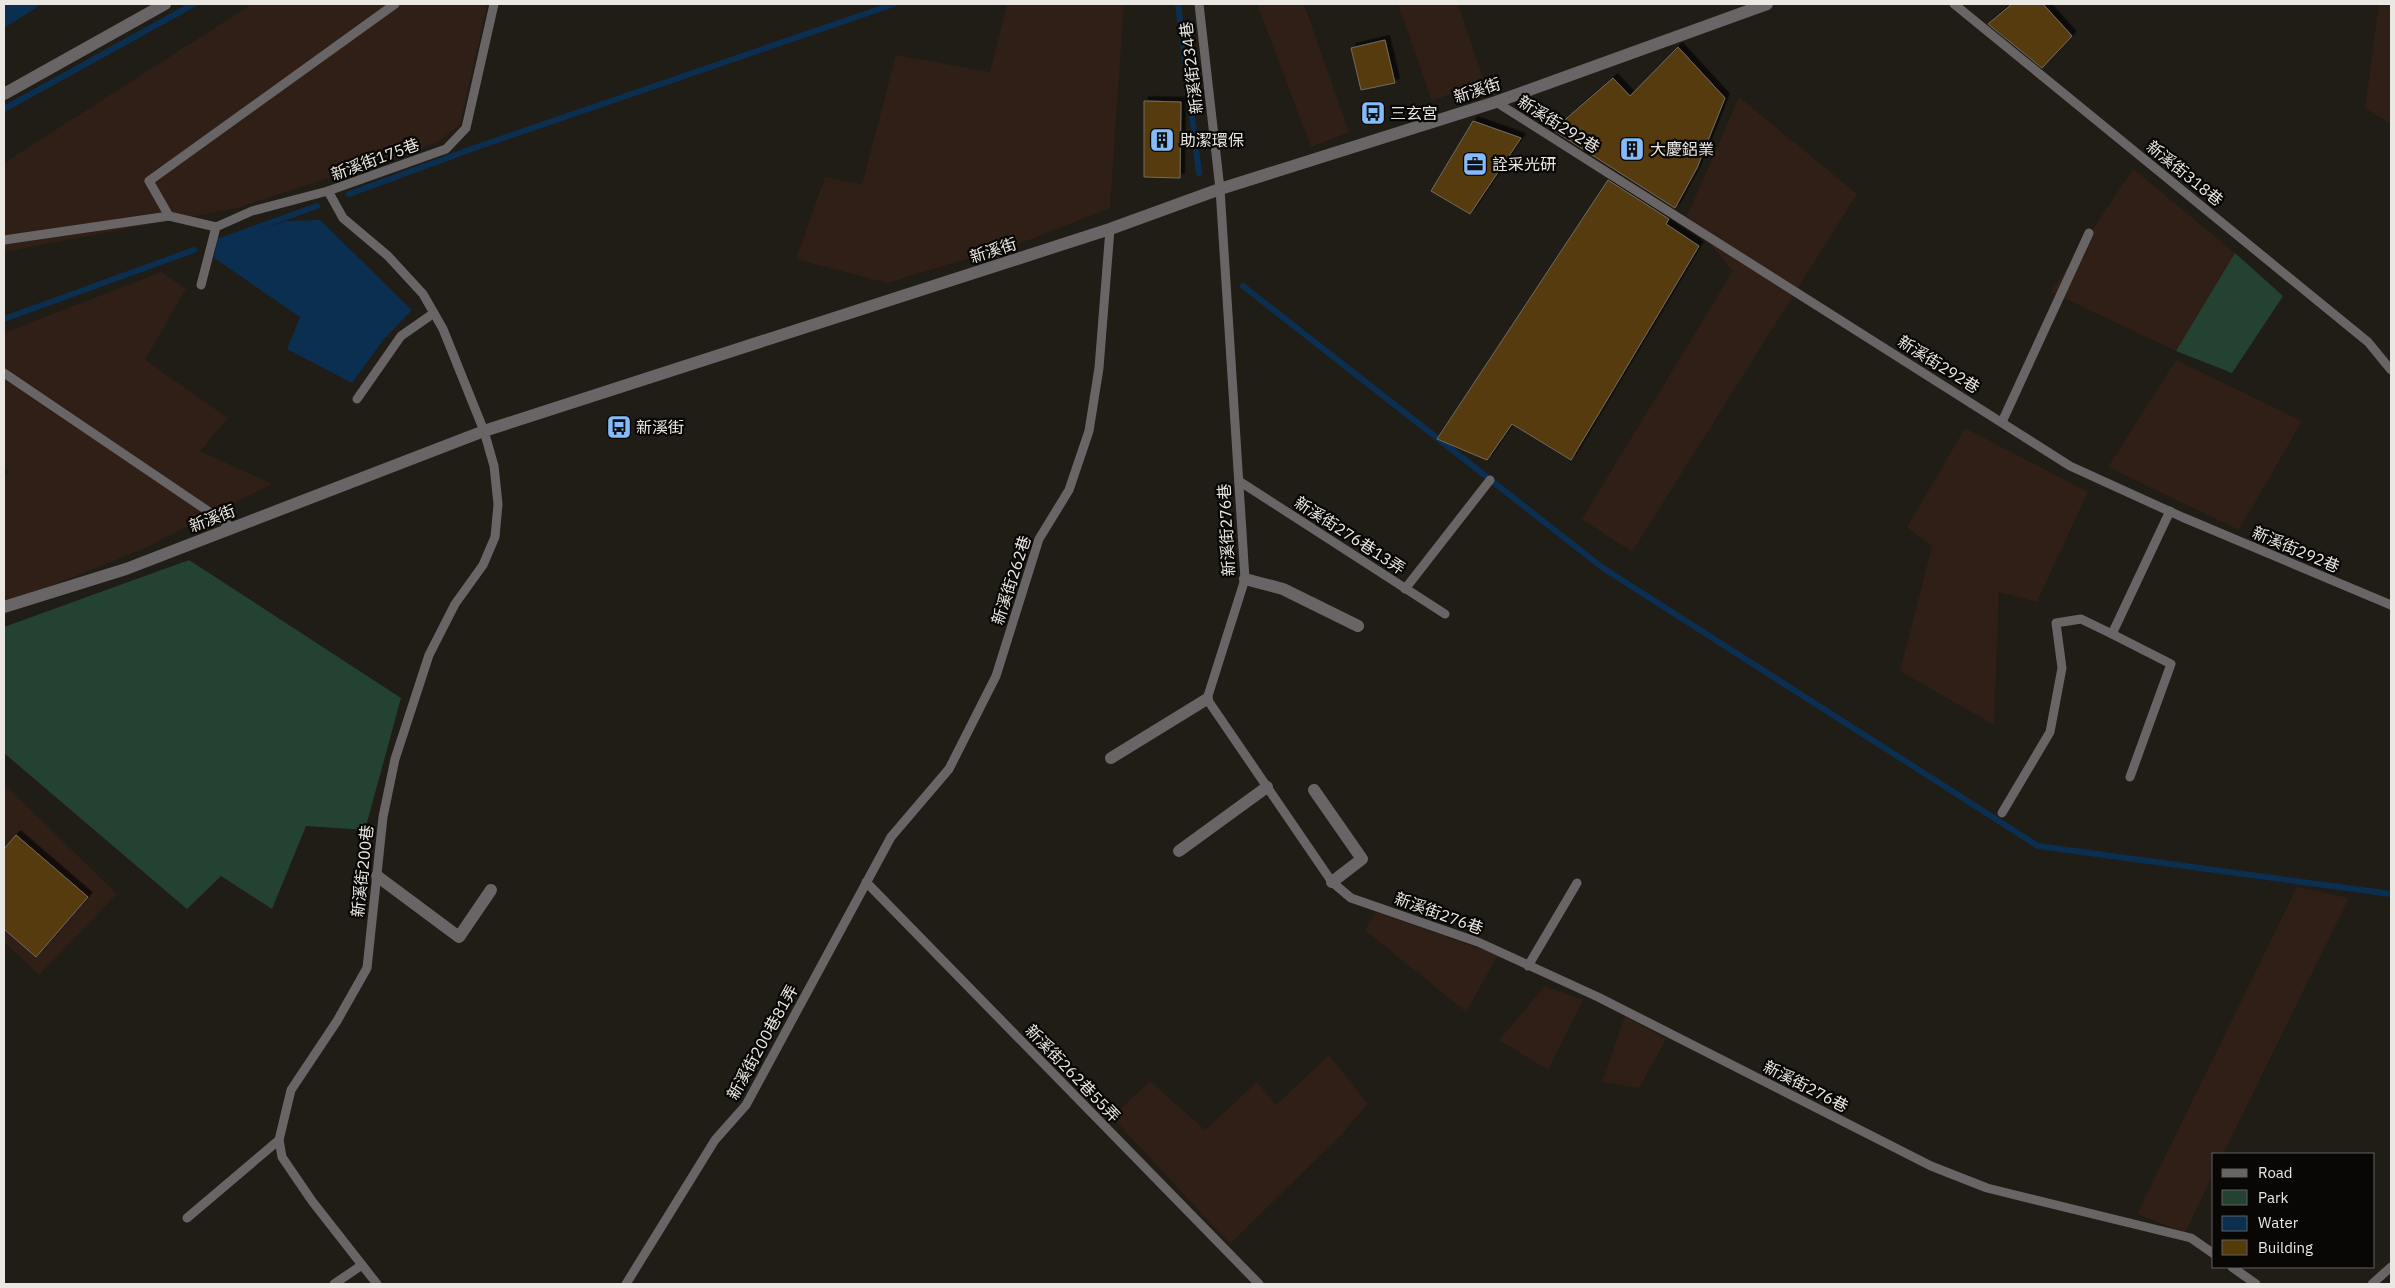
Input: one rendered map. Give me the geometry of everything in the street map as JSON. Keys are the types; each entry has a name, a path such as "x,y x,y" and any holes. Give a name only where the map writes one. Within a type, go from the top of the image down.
{"street":[{"path":"4,94 166,4"},
{"name":"新溪街","path":"4,607 126,569 484,431 1110,229 1220,189 1496,102 1767,4"},
{"path":"1245,579 1283,588 1358,626"},
{"path":"1111,758 1207,699"},
{"path":"1179,851 1267,787"},
{"path":"1314,790 1362,859 1332,882"},
{"path":"377,876 459,937 490,890"}],"lane":[{"path":"169,216 149,181 395,4"},
{"name":"新溪街175巷","path":"484,431 443,329 423,294 388,256 343,218 328,191 446,149 466,128 494,4"},
{"name":"新溪街234巷","path":"1199,4 1220,189"},
{"name":"新溪街318巷","path":"1954,4 2368,342 2391,370"},
{"name":"新溪街292巷","path":"1496,102 2070,466 2170,511 2391,605"},
{"name":"新溪街276巷","path":"1220,189 1245,579 1207,699 1332,882 1351,898 1478,942 1598,997 1932,1166 1987,1188 2191,1238 2212,1253"},
{"path":"4,240 169,216 216,227 252,211 328,191"},
{"path":"201,285 216,227"},
{"name":"新溪街262巷","path":"866,882 891,837 949,769 996,676 1039,539 1069,490 1089,431 1098,368 1110,229"},
{"path":"2002,422 2089,233"},
{"path":"357,399 401,336 434,313"},
{"path":"4,373 233,528"},
{"name":"新溪街200巷","path":"377,1284 312,1201 282,1158 279,1140 291,1090 338,1021 367,968 383,817 395,759 430,655 455,604 483,565 495,537 498,504 494,466 484,431"},
{"path":"1405,588 1490,480"},
{"name":"新溪街276巷13弄","path":"1239,482 1445,614"},
{"path":"2112,634 2170,511"},
{"path":"2002,812 2050,732 2062,668 2056,623 2081,619 2171,664 2130,777"},
{"name":"新溪街200巷81弄","path":"626,1284 715,1140 746,1105 866,882"},
{"name":"新溪街262巷55弄","path":"866,882 1259,1284"},
{"path":"1528,966 1577,883"},
{"path":"187,1218 279,1140"},
{"path":"334,1284 362,1265"},
{"path":"2372,1284 2391,1267"},
{"path":"2233,1268 2256,1284"}],"shaded area":[{"path":"252,4 486,4 460,125 436,143 237,208 4,252 4,163"},
{"path":"1007,4 1124,4 1110,208 1029,240 887,283 796,259 825,177 862,184 896,55 990,72"},
{"path":"1257,4 1304,4 1349,132 1311,147"},
{"path":"1398,4 1458,4 1484,81 1432,101"},
{"path":"2379,4 2391,4 2391,124 2365,108"},
{"path":"1739,97 1857,194 1632,552 1582,519 1733,271 1687,216"},
{"path":"2133,169 2235,253 2176,351 2051,292"},
{"path":"161,272 186,289 145,360 228,418 200,451 272,484 143,549 4,605 4,474 10,472 4,468 4,333"},
{"path":"2176,360 2302,421 2239,530 2108,467"},
{"path":"1965,428 2088,492 2037,602 1999,592 1994,725 1900,671 1932,546 1907,527"},
{"path":"4,784 117,894 39,975 4,942"},
{"path":"2297,887 2349,898 2223,1153 2212,1153 2212,1177 2185,1233 2137,1214"},
{"path":"1376,912 1498,955 1466,1012 1365,930"},
{"path":"1545,986 1583,1000 1548,1070 1499,1040"},
{"path":"1625,1016 1666,1039 1639,1088 1602,1082"},
{"path":"1329,1055 1368,1104 1341,1135 1230,1244 1112,1117 1150,1081 1205,1130 1257,1082 1276,1105"}],"green space":[{"path":"2235,253 2283,296 2232,373 2176,351"},
{"path":"189,560 401,698 365,830 306,826 272,909 221,876 187,909 4,753 4,627"}],"water":[{"path":"4,4 42,4 4,28"},
{"path":"320,220 412,310 384,339 352,383 287,349 300,317 214,258 217,242 287,221"}],"building":[{"path":"2012,4 2043,4 2072,36 2042,68 1988,24"},
{"path":"1385,40 1395,83 1361,90 1351,48"},
{"path":"1678,47 1725,98 1697,168 1675,208 1553,130 1613,78 1630,96"},
{"name":"助潔環保","path":"1144,101 1181,102 1180,178 1144,177"},
{"name":"詮采光研","path":"1473,121 1521,138 1470,214 1431,191"},
{"path":"1608,180 1669,219 1666,224 1699,246 1571,460 1512,424 1487,460 1437,439"},
{"path":"16,835 88,897 36,957 4,929 4,849"}],"waterway":[{"path":"4,109 194,4"},
{"path":"349,194 480,146 894,4"},
{"path":"1178,4 1199,173"},
{"path":"217,242 317,206"},
{"path":"4,319 194,250"},
{"path":"1243,286 1603,568 2038,846 2391,894"}],"place":[{"name":"三玄宮","path":"1373,113"},
{"name":"助潔環保","path":"1162,140"},
{"name":"大慶鋁業","path":"1632,149"},
{"name":"詮采光研","path":"1475,164"},
{"name":"新溪街","path":"619,427"}]}
